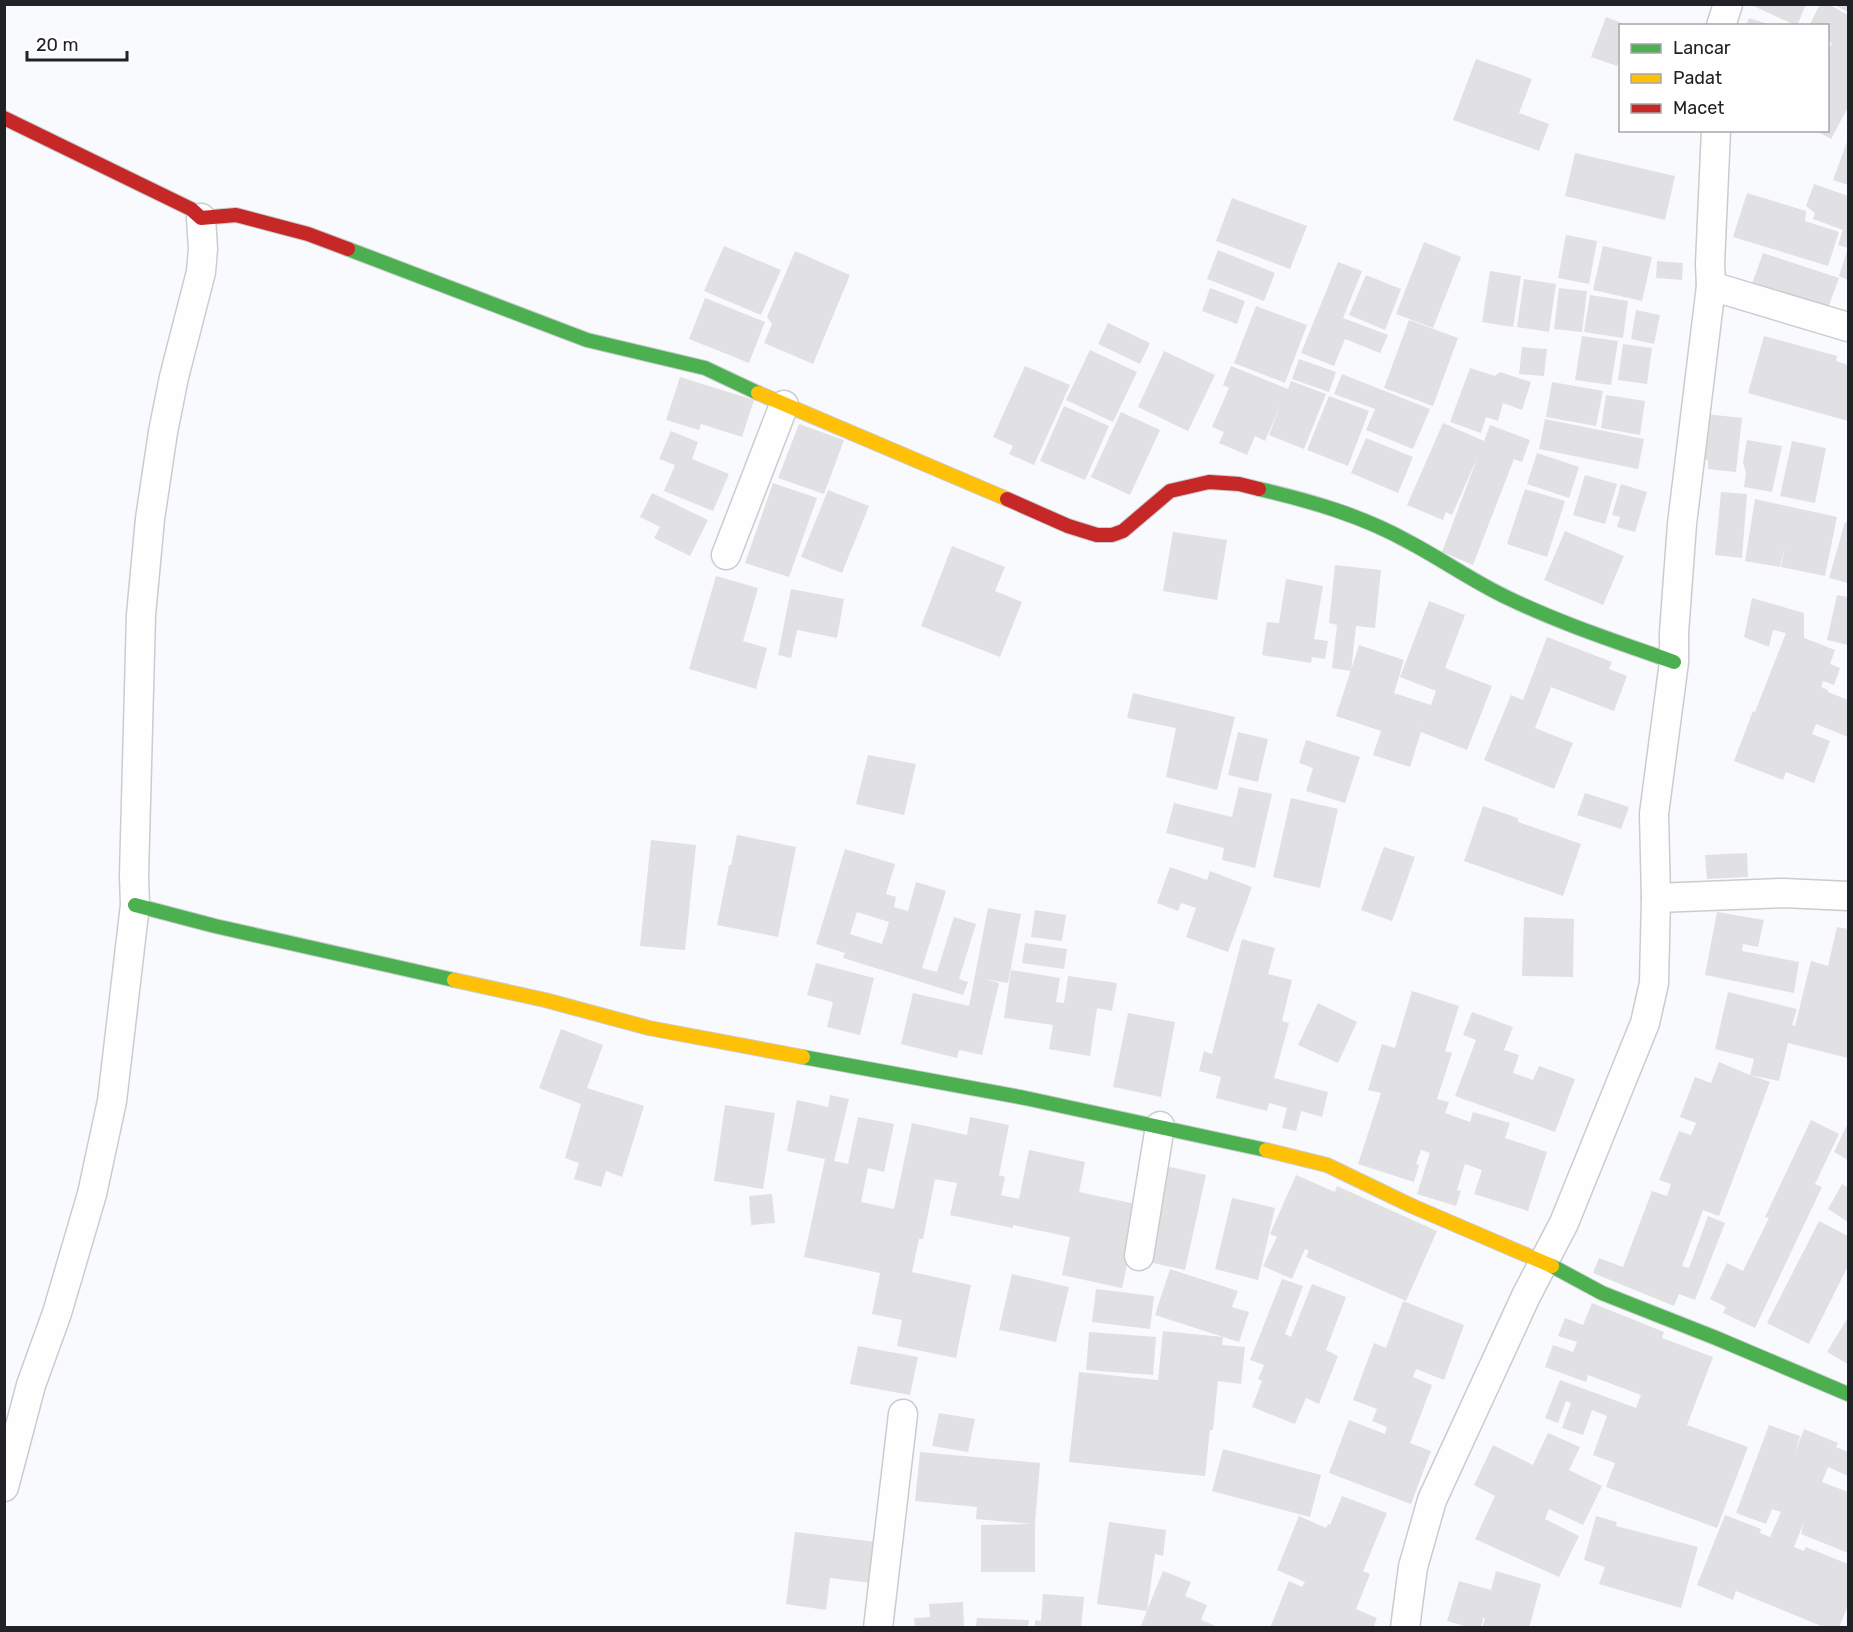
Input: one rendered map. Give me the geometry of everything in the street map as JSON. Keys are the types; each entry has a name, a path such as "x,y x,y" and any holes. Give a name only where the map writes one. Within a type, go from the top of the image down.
{"street":[{"path":"1722,24 1728,4"},
{"path":"4,118 191,209 201,218 204,249 201,272 174,377 150,519 141,615 135,905 112,1101 92,1194 57,1313 31,1385 4,1487"},
{"path":"1405,1628 1413,1567 1432,1500 1456,1444 1564,1223 1645,1023 1654,983 1656,898 1654,814 1674,662 1682,524 1711,286 1716,132"},
{"path":"201,218 236,215 308,234 587,340 705,368 784,405 1068,526 1097,535 1112,535 1123,531 1170,491 1209,482 1239,484 1299,498 1361,519 1408,541 1475,581 1555,619 1674,662"},
{"path":"1711,286 1848,327"},
{"path":"726,555 784,405"},
{"path":"1656,898 1783,893 1848,896"},
{"path":"135,905 215,926 544,1000 649,1028 1025,1098 1285,1153 1327,1165 1412,1206 1544,1261 1602,1293 1848,1394"},
{"path":"1139,1256 1160,1126"},
{"path":"878,1628 903,1414"}],"building":[{"path":"1749,4 1806,4 1798,24 1793,24"},
{"path":"1820,4 1828,4 1848,15 1848,107 1831,139 1819,132 1829,132 1829,49 1832,43 1829,42 1829,24 1810,24"},
{"path":"1833,4 1848,4 1848,12"},
{"path":"1606,17 1624,24 1619,24 1617,66 1591,57"},
{"path":"1749,18 1768,24 1747,24"},
{"path":"1476,59 1532,79 1519,113 1549,124 1539,151 1453,120"},
{"path":"1848,139 1848,185 1833,180"},
{"path":"1575,153 1675,176 1665,220 1565,196"},
{"path":"1814,184 1848,196 1848,248 1838,245 1843,230 1813,219 1815,213 1806,206"},
{"path":"1747,193 1806,211 1805,221 1839,232 1828,266 1733,237"},
{"path":"1232,198 1307,226 1290,269 1216,241"},
{"path":"1566,235 1597,241 1589,284 1558,278"},
{"path":"1424,242 1461,257 1433,328 1396,314"},
{"path":"724,246 781,270 761,315 704,291"},
{"path":"1603,246 1652,257 1642,301 1593,290"},
{"path":"1848,248 1848,280 1839,276"},
{"path":"1218,250 1275,273 1264,301 1207,279"},
{"path":"795,251 850,275 813,364 764,343 772,324 767,317"},
{"path":"1763,253 1839,278 1828,308 1752,284"},
{"path":"1657,261 1683,263 1682,280 1656,278"},
{"path":"1338,262 1362,271 1343,318 1388,335 1380,353 1345,339 1334,366 1301,353"},
{"path":"1490,271 1521,276 1513,327 1482,322"},
{"path":"1366,275 1401,289 1385,330 1349,315"},
{"path":"1524,279 1556,284 1549,332 1517,327"},
{"path":"1210,288 1245,301 1237,324 1202,311"},
{"path":"1559,288 1587,291 1582,332 1554,329"},
{"path":"1590,295 1628,301 1623,338 1584,332"},
{"path":"705,298 765,322 749,363 689,339"},
{"path":"1256,306 1307,325 1285,383 1234,363"},
{"path":"1636,310 1660,315 1654,344 1631,339"},
{"path":"1409,320 1458,338 1433,406 1384,388"},
{"path":"1108,323 1150,343 1140,364 1098,344"},
{"path":"1582,336 1618,341 1611,385 1575,380"},
{"path":"1764,336 1837,356 1836,361 1848,365 1848,421 1748,393"},
{"path":"1623,344 1652,348 1647,384 1618,380"},
{"path":"1522,347 1547,349 1544,376 1519,374"},
{"path":"1090,350 1137,372 1113,422 1066,400"},
{"path":"1164,351 1215,375 1188,431 1138,407"},
{"path":"1299,359 1336,372 1329,392 1292,379"},
{"path":"1025,366 1070,385 1034,465 1009,454 1013,446 993,437"},
{"path":"1231,366 1288,389 1291,381 1326,394 1304,449 1269,435 1280,406 1265,441 1255,436 1247,455 1219,443 1224,432 1212,427 1229,388 1223,385"},
{"path":"1470,368 1495,376 1500,372 1531,382 1522,410 1503,403 1498,421 1486,417 1481,433 1450,422"},
{"path":"1342,374 1430,409 1413,449 1366,430 1375,409 1334,394"},
{"path":"680,377 754,400 742,437 701,424 699,430 666,420"},
{"path":"1552,382 1603,391 1596,426 1546,417"},
{"path":"1606,395 1645,401 1640,435 1601,428"},
{"path":"1329,396 1369,411 1348,466 1307,450"},
{"path":"1064,406 1109,426 1085,480 1040,461"},
{"path":"1121,412 1160,430 1130,495 1091,477"},
{"path":"1706,414 1742,418 1736,472 1708,469 1708,460 1701,459"},
{"path":"1545,419 1644,439 1638,469 1539,449"},
{"path":"1443,423 1484,441 1490,425 1530,440 1522,462 1514,459 1473,565 1442,552 1478,456 1452,515 1446,512 1443,520 1407,505"},
{"path":"799,424 844,440 824,494 778,478"},
{"path":"671,431 698,442 692,459 729,474 713,511 664,491 675,465 659,459"},
{"path":"1366,438 1413,457 1398,493 1351,473"},
{"path":"1747,440 1782,446 1772,492 1744,487 1746,473 1743,462"},
{"path":"1792,441 1826,448 1815,503 1780,496"},
{"path":"1537,453 1579,467 1569,498 1527,484"},
{"path":"1585,475 1617,484 1605,524 1573,515"},
{"path":"773,483 817,498 789,577 745,563"},
{"path":"1621,484 1647,492 1635,532 1617,527 1620,517 1612,515"},
{"path":"1525,489 1565,501 1547,557 1507,544"},
{"path":"828,490 869,506 842,573 801,557"},
{"path":"1721,492 1747,494 1742,558 1715,555"},
{"path":"652,493 708,520 690,556 654,538 660,527 640,517"},
{"path":"1755,499 1837,517 1825,576 1781,567 1785,545 1780,567 1745,561"},
{"path":"1845,522 1848,523 1848,583 1829,578"},
{"path":"1565,531 1624,556 1603,605 1544,580"},
{"path":"1173,532 1227,540 1217,600 1163,591"},
{"path":"952,546 1005,567 995,591 1022,602 1000,657 921,626"},
{"path":"1335,565 1381,570 1375,628 1356,626 1351,671 1332,668 1337,625 1329,623"},
{"path":"716,576 758,588 743,641 767,648 756,689 689,669"},
{"path":"1286,579 1323,586 1314,639 1328,641 1325,659 1312,657 1311,663 1262,655 1267,622 1279,623"},
{"path":"791,589 844,599 837,638 797,630 791,658 778,655"},
{"path":"1837,595 1848,597 1848,645 1827,640"},
{"path":"1752,598 1804,613 1804,638 1835,650 1830,664 1840,668 1834,685 1823,681 1821,687 1848,700 1848,737 1816,724 1812,734 1830,741 1814,783 1786,772 1783,780 1734,761 1786,633 1773,630 1769,647 1744,637"},
{"path":"1429,601 1465,615 1445,668 1492,686 1467,750 1421,732 1425,719 1410,767 1373,755 1381,731 1336,716 1359,645 1404,660 1394,693 1431,705 1436,691 1400,677"},
{"path":"1547,637 1612,662 1609,669 1627,676 1614,711 1551,687 1535,728 1573,743 1554,789 1484,760 1511,695 1523,700"},
{"path":"1133,693 1235,717 1217,790 1166,777 1176,728 1127,718"},
{"path":"1238,732 1268,739 1258,782 1228,775"},
{"path":"1306,740 1360,757 1345,803 1306,791 1313,768 1299,763"},
{"path":"868,755 916,764 904,815 856,804"},
{"path":"1239,787 1272,794 1255,868 1222,860 1224,848 1166,833 1174,803 1232,817"},
{"path":"1585,793 1629,807 1621,829 1577,815"},
{"path":"1291,798 1338,809 1320,888 1273,877"},
{"path":"1483,806 1518,818 1518,822 1581,844 1563,896 1464,861"},
{"path":"737,835 796,847 778,937 717,925"},
{"path":"651,840 696,845 685,950 640,946"},
{"path":"1384,847 1415,857 1392,921 1361,910"},
{"path":"845,849 895,864 886,894 896,897 894,907 908,911 916,882 946,891 922,968 937,972 954,917 976,924 959,979 968,982 963,995 843,958 845,953 816,944","holes":["857,912 889,922 882,944 850,934"]},
{"path":"1747,853 1748,877 1707,879 1705,855"},
{"path":"1170,867 1207,880 1210,871 1252,887 1228,952 1186,937 1196,908 1181,903 1178,911 1157,903"},
{"path":"988,908 1021,914 1008,983 984,979 999,983 982,1055 959,1050 957,1058 901,1044 913,993 969,1006"},
{"path":"1035,910 1066,915 1062,941 1031,937"},
{"path":"1717,912 1764,920 1758,947 1743,944 1742,951 1799,962 1794,993 1705,975"},
{"path":"1524,917 1574,919 1573,977 1522,976"},
{"path":"1837,927 1848,929 1848,1058 1788,1043 1779,1081 1750,1075 1754,1059 1715,1049 1728,992 1797,1009 1792,1025 1795,1026 1811,961 1828,966"},
{"path":"1242,939 1275,948 1268,974 1292,980 1282,1021 1289,1023 1274,1078 1328,1092 1322,1117 1301,1111 1296,1131 1282,1128 1287,1108 1269,1103 1267,1111 1216,1098 1221,1077 1199,1071 1204,1051 1212,1054"},
{"path":"1025,943 1067,949 1064,969 1022,963"},
{"path":"816,963 874,978 860,1035 827,1027 833,1002 807,995"},
{"path":"1011,970 1060,978 1056,1002 1064,1003 1068,976 1117,983 1112,1011 1097,1008 1090,1056 1049,1049 1053,1025 1004,1018"},
{"path":"1412,991 1459,1006 1445,1051 1452,1053 1437,1099 1449,1102 1445,1113 1470,1122 1473,1112 1510,1123 1505,1138 1547,1152 1528,1211 1474,1194 1482,1170 1465,1164 1457,1190 1461,1191 1456,1206 1417,1194 1430,1153 1421,1150 1416,1164 1419,1165 1414,1182 1358,1164 1381,1093 1368,1090 1382,1044 1395,1048"},
{"path":"1318,1003 1357,1022 1338,1063 1298,1045"},
{"path":"1472,1012 1513,1027 1504,1050 1519,1055 1513,1073 1533,1080 1539,1066 1575,1079 1555,1132 1455,1096 1476,1040 1463,1035"},
{"path":"1128,1013 1175,1022 1161,1097 1113,1087"},
{"path":"561,1029 603,1045 587,1088 644,1106 622,1177 606,1171 601,1187 574,1179 579,1163 565,1158 581,1104 539,1088"},
{"path":"1719,1062 1770,1082 1719,1216 1703,1210 1682,1266 1689,1268 1708,1216 1725,1223 1695,1300 1679,1294 1674,1306 1593,1273 1599,1258 1623,1267 1652,1191 1667,1196 1671,1184 1659,1180 1679,1131 1691,1135 1696,1123 1680,1117 1695,1077 1711,1083"},
{"path":"830,1095 849,1099 834,1161 848,1164 858,1117 894,1124 884,1172 868,1168 861,1202 894,1209 912,1123 967,1135 970,1117 1009,1125 999,1175 1005,1177 1001,1195 1019,1199 1029,1150 1085,1162 1079,1192 1140,1205 1122,1288 1062,1275 1070,1237 950,1215 957,1183 935,1179 923,1239 919,1239 912,1272 971,1285 956,1358 897,1346 902,1320 872,1314 880,1273 804,1257 825,1159 787,1151 797,1100 828,1107"},
{"path":"725,1105 775,1113 763,1189 714,1181"},
{"path":"1811,1120 1839,1134 1815,1184 1822,1187 1755,1328 1723,1313 1726,1307 1710,1299 1727,1263 1743,1271 1769,1218 1765,1217"},
{"path":"1848,1123 1848,1160 1834,1152"},
{"path":"1165,1166 1206,1175 1185,1270 1144,1261"},
{"path":"1296,1175 1335,1192 1337,1186 1437,1231 1406,1301 1306,1257 1309,1251 1305,1249 1292,1279 1263,1266 1277,1237 1270,1234"},
{"path":"1842,1184 1848,1187 1848,1222 1828,1209"},
{"path":"772,1194 775,1223 751,1225 749,1196"},
{"path":"1232,1198 1275,1208 1258,1280 1215,1269"},
{"path":"1819,1221 1848,1236 1848,1266 1809,1344 1767,1323"},
{"path":"1170,1269 1238,1291 1232,1307 1249,1312 1239,1342 1155,1315"},
{"path":"1012,1274 1069,1287 1056,1342 999,1330"},
{"path":"1282,1279 1303,1286 1285,1334 1291,1337 1312,1284 1346,1297 1326,1350 1338,1356 1319,1404 1306,1398 1295,1424 1252,1407 1262,1381 1258,1379 1264,1365 1250,1360"},
{"path":"1096,1289 1154,1296 1150,1329 1092,1322"},
{"path":"1403,1301 1464,1325 1444,1380 1416,1369 1413,1377 1432,1385 1410,1443 1431,1451 1411,1504 1329,1473 1349,1420 1385,1434 1387,1427 1372,1421 1377,1409 1353,1400 1374,1343 1386,1348"},
{"path":"1592,1303 1664,1332 1662,1338 1713,1357 1687,1425 1748,1447 1717,1528 1606,1487 1615,1463 1593,1455 1607,1416 1592,1410 1583,1435 1562,1428 1571,1403 1566,1401 1558,1423 1545,1418 1560,1380 1636,1408 1641,1395 1588,1375 1586,1382 1545,1367 1553,1345 1573,1352 1577,1342 1558,1336 1565,1318 1583,1325"},
{"path":"1848,1317 1848,1364 1827,1352"},
{"path":"1163,1331 1223,1337 1222,1345 1245,1347 1241,1384 1218,1381 1205,1476 1069,1462 1079,1372 1158,1380"},
{"path":"1089,1332 1156,1337 1153,1375 1086,1370"},
{"path":"858,1346 918,1357 910,1395 850,1384"},
{"path":"939,1413 975,1419 968,1452 932,1446"},
{"path":"1769,1425 1800,1436 1795,1453 1804,1429 1838,1443 1836,1447 1848,1452 1848,1476 1828,1467 1822,1482 1848,1492 1848,1553 1801,1534 1804,1522 1794,1547 1804,1551 1806,1547 1848,1564 1848,1605 1839,1628 1826,1628 1736,1591 1733,1600 1697,1585 1725,1515 1761,1529 1760,1533 1770,1537 1781,1512 1772,1509 1766,1524 1736,1513"},
{"path":"1548,1433 1580,1447 1569,1470 1602,1486 1583,1525 1549,1509 1545,1519 1579,1536 1559,1577 1475,1539 1495,1496 1474,1485 1493,1445 1533,1465"},
{"path":"1223,1449 1321,1475 1310,1517 1212,1491"},
{"path":"920,1452 1040,1463 1035,1524 1035,1572 981,1572 981,1525 1032,1524 976,1519 977,1507 915,1501"},
{"path":"1342,1496 1387,1513 1363,1571 1370,1574 1356,1609 1377,1618 1373,1628 1270,1628 1289,1581 1302,1587 1305,1582 1277,1570 1299,1516 1326,1528 1328,1524 1330,1525"},
{"path":"1596,1516 1617,1522 1616,1526 1698,1547 1681,1608 1599,1584 1605,1567 1584,1560"},
{"path":"1109,1522 1166,1530 1163,1556 1155,1554 1147,1611 1097,1604"},
{"path":"795,1532 877,1542 871,1583 830,1578 826,1610 786,1604"},
{"path":"1163,1571 1191,1582 1185,1596 1207,1605 1201,1620 1221,1628 1140,1628"},
{"path":"1496,1571 1541,1584 1529,1628 1482,1628 1485,1618 1483,1618 1481,1628 1471,1628 1447,1621 1459,1581 1491,1590"},
{"path":"1043,1594 1084,1597 1081,1628 1035,1628 1035,1620 1041,1621"},
{"path":"963,1602 964,1628 915,1628 914,1618 930,1617 929,1604"},
{"path":"977,1618 1029,1620 1028,1628 976,1628"}],"traffic: fast":[{"path":"348,249 587,340 705,368 758,393"},
{"path":"1259,489 1317,504 1373,524 1422,549 1495,592 1549,616 1674,662"},
{"path":"135,905 215,926 454,980"},
{"path":"803,1057 1025,1098 1266,1150"},
{"path":"1552,1266 1602,1293 1848,1394"}],"traffic: slow":[{"path":"758,393 1007,499"},
{"path":"454,980 545,1000 649,1028 803,1057"},
{"path":"1266,1150 1327,1165 1412,1206 1552,1266"}],"traffic: jam":[{"path":"4,118 191,209 201,218 236,215 308,234 348,249"},
{"path":"1007,499 1068,526 1097,535 1112,535 1123,531 1170,491 1209,482 1239,484 1259,489"}]}
